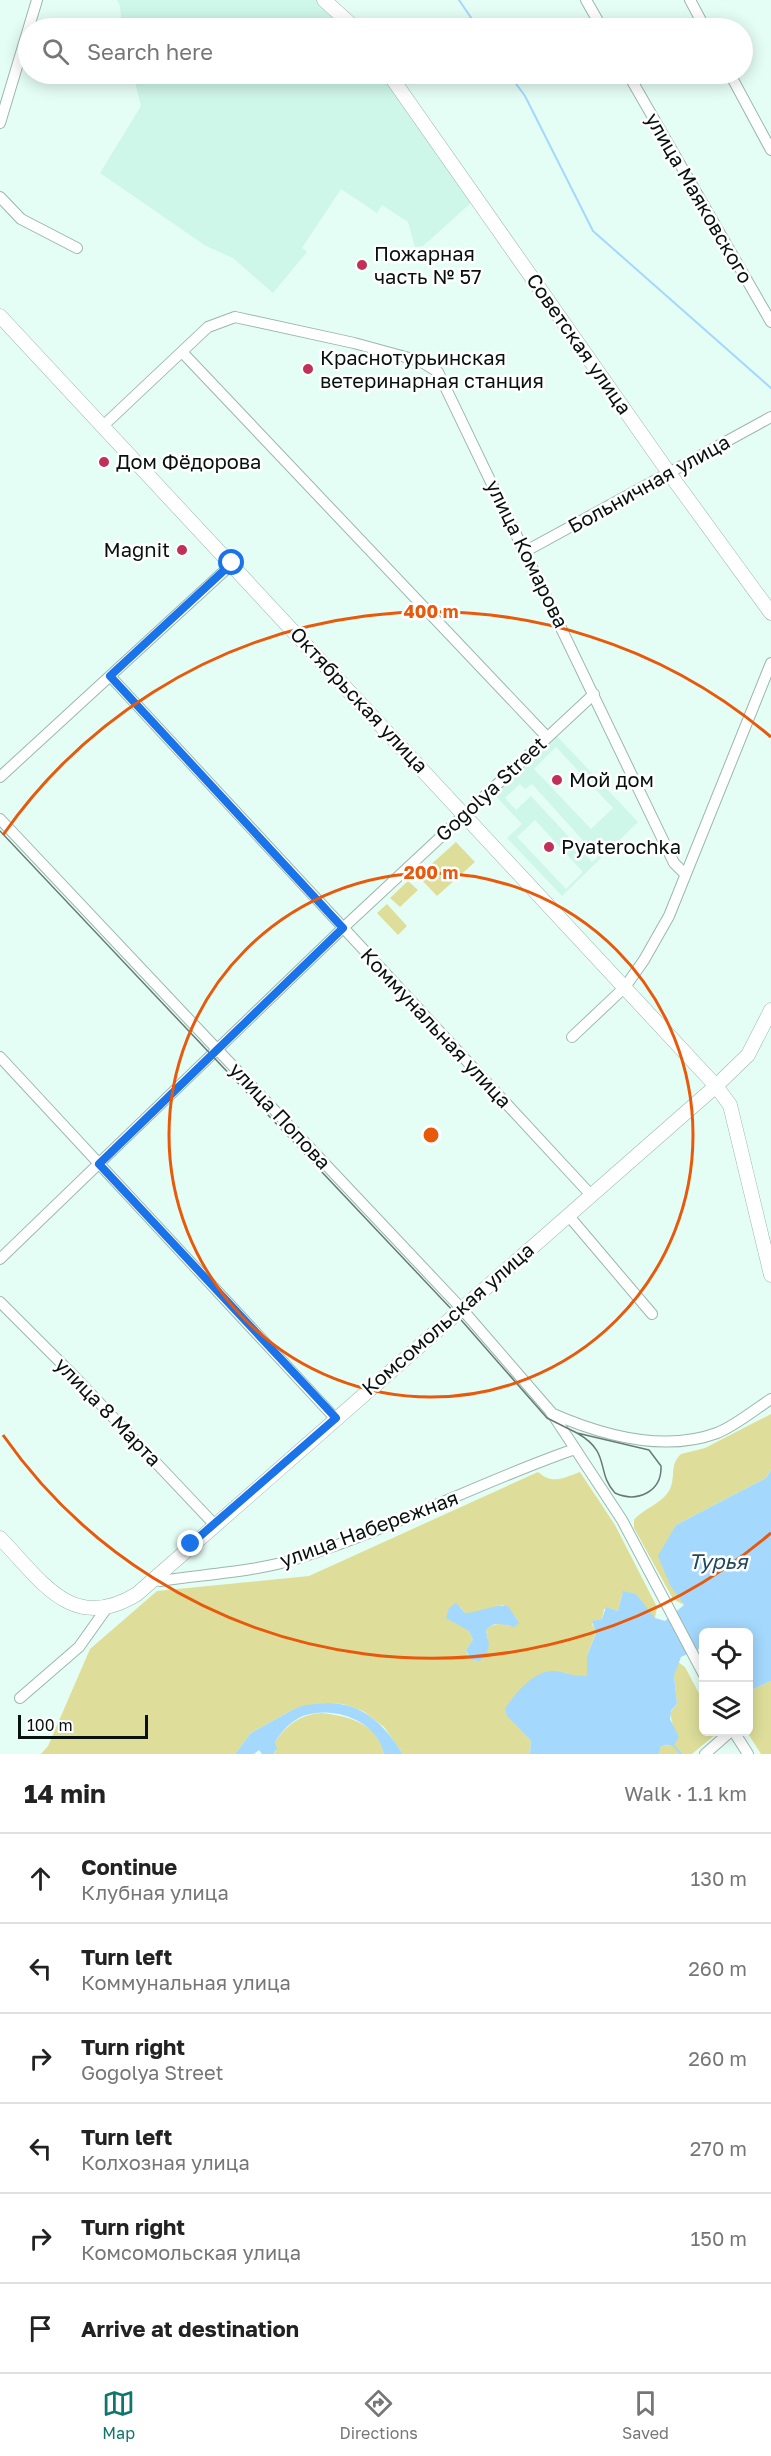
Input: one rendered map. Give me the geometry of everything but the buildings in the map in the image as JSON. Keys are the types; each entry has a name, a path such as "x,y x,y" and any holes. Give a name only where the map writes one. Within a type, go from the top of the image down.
{"main road":[{"path":"324,0 344,18"},
{"name":"Советская улица","path":"396,84 669,473 771,613"},
{"name":"Октябрьская улица","path":"0,316 104,425 716,1086 730,1105 771,1275"},
{"name":"Комсомольская улица","path":"106,1609 137,1594 155,1579 214,1524 716,1086 748,1055 762,1032 771,1010"},
{"path":"0,1538 63,1599 72,1605 92,1610 106,1609"}],"street":[{"path":"32,18 37,0"},
{"path":"586,0 596,18"},
{"path":"690,0 700,18"},
{"path":"0,123 18,63"},
{"name":"улица Маяковского","path":"634,84 771,322"},
{"path":"735,84 771,150"},
{"path":"0,197 21,219 77,248"},
{"name":"улица Комарова","path":"104,425 208,327 235,317 291,327 420,361 438,372 674,863 685,874"},
{"path":"182,352 547,737"},
{"name":"Больничная улица","path":"526,551 771,417"},
{"path":"0,777 232,563"},
{"path":"572,1037 625,987 644,960 669,916 771,663"},
{"name":"Коммунальная улица","path":"110,676 591,1195"},
{"name":"Gogolya Street","path":"0,1259 343,928 594,694"},
{"name":"улица Попова","path":"0,819 461,1308 551,1413 622,1520 699,1667"},
{"path":"0,1057 336,1418"},
{"path":"567,1215 652,1314"},
{"name":"улица 8 Марта","path":"0,1302 214,1524"},
{"path":"551,1413 584,1427 620,1436 687,1442 718,1433 771,1399"},
{"name":"улица Набережная","path":"155,1579 160,1581 275,1564 299,1558 404,1520 576,1449"},
{"path":"20,1698 79,1647 106,1609"},
{"path":"705,1754 726,1736"},
{"path":"735,1736 747,1754"}],"shaded area":[{"path":"117,0 321,0 339,18 121,18"},
{"path":"136,84 390,84 472,202 423,246 415,247 408,222 382,205 377,213 341,189 302,248 307,252 273,293 233,258 206,246 100,173 141,106"},
{"path":"556,735 638,822 562,896 507,838 522,824 494,794","holes":["556,747 613,808 591,829 534,769","520,784 525,789 532,784 598,857 592,862 531,796 516,810 505,798","535,820 583,872 566,889 517,837"]}],"green space":[{"path":"456,842 475,862 437,896 418,876"},
{"path":"408,881 418,890 400,907 390,898"},
{"path":"387,904 407,926 398,935 377,913"},
{"path":"771,1414 771,1470 766,1478 676,1525 668,1546 667,1567 673,1586 684,1605 673,1599 634,1528 634,1520 667,1494 672,1484 675,1462 681,1454 705,1448"},
{"path":"538,1472 553,1479 580,1472 615,1525 657,1607 655,1618 622,1594 618,1611 604,1609 602,1619 592,1624 596,1632 587,1656 587,1675 581,1677 554,1671 512,1721 531,1741 530,1754 403,1754 384,1727 363,1711 343,1704 327,1703 294,1709 251,1733 235,1754 41,1754 48,1746 90,1649 157,1591 309,1576","holes":["503,1605 517,1619 509,1626 496,1624 486,1630 488,1640 483,1659 475,1661 468,1656 466,1650 473,1640 469,1631 464,1627 460,1607 469,1614"]},
{"path":"678,1662 685,1667 699,1693 699,1736 714,1736 692,1754 659,1754 661,1746 669,1746 673,1726 670,1713 677,1704 674,1676"},
{"path":"771,1681 771,1754 761,1754 750,1736 753,1736 753,1689"},
{"path":"321,1713 351,1719 369,1728 381,1743 384,1754 273,1754 276,1751 275,1742 289,1726 306,1716"}],"water":[{"name":"Турья","path":"771,1470 771,1681 753,1689 753,1628 699,1628 699,1649 681,1657 674,1676 677,1704 671,1711 670,1719 679,1737 674,1745 661,1746 659,1754 530,1754 531,1741 507,1716 505,1709 514,1696 526,1683 548,1671 579,1676 587,1675 587,1656 596,1633 592,1621 602,1619 606,1607 618,1611 623,1591 636,1594 655,1618 665,1621 684,1605 670,1585 658,1556 676,1525 766,1478"},
{"path":"456,1603 465,1613 508,1606 519,1623 514,1627 492,1625 486,1631 489,1644 486,1657 479,1661 471,1660 466,1650 473,1640 469,1631 446,1618 449,1608"},
{"path":"340,1704 362,1711 380,1725 403,1754 384,1754 373,1732 352,1718 340,1714 315,1713 299,1718 284,1730 275,1742 277,1749 273,1754 262,1754 259,1750 254,1754 235,1754 251,1733 294,1709 305,1705"}],"waterway":[{"path":"459,0 471,18"},
{"path":"516,84 525,96 593,231 771,388"},
{"path":"673,1745 681,1754"}],"tram line":[{"path":"0,831 455,1313 547,1418 577,1433 649,1450 661,1466 660,1475 653,1489 632,1497 615,1493 609,1485 595,1448 577,1433"}],"place":[{"name":"Пожарная часть № 57","path":"362,265"},
{"name":"Краснотурьинская ветеринарная станция","path":"308,369"},
{"name":"Дом Фёдорова","path":"104,462"},
{"name":"Magnit","path":"182,550"},
{"name":"Мой дом","path":"557,780"},
{"name":"Pyaterochka","path":"549,847"}],"route":[{"path":"191,1544 336,1418 99,1164 343,928 110,676 232,563"}]}
